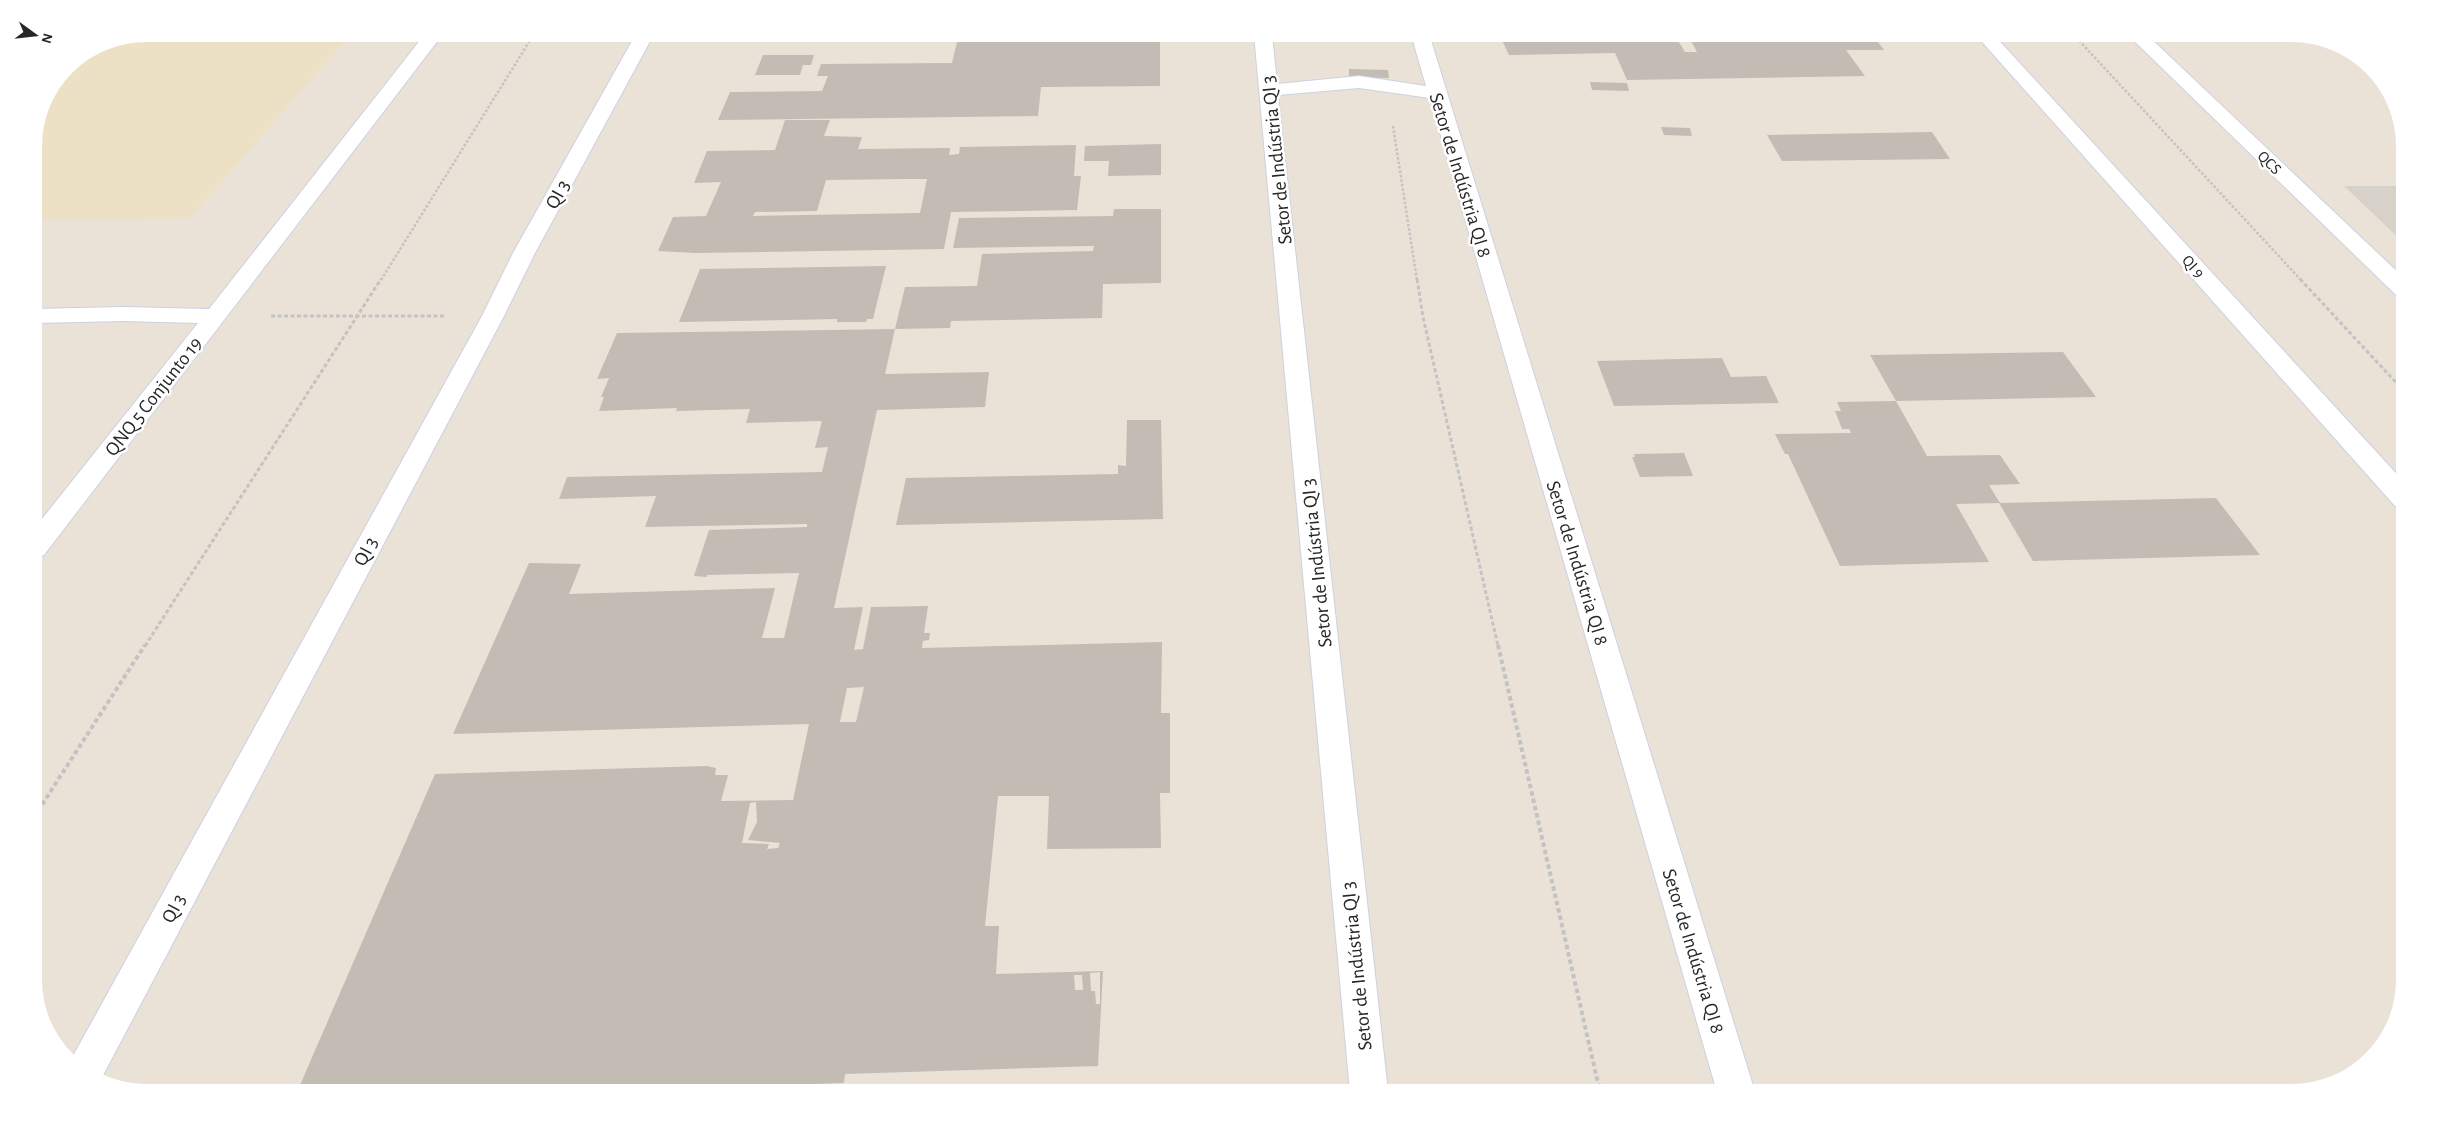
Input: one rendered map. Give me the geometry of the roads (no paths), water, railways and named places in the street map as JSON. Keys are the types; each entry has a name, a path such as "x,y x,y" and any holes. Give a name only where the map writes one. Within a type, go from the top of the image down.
{"street":[{"path":"215,316 428,42"},
{"name":"QI 3","path":"88,1065 493,316 524,253 641,42"},
{"name":"Setor de Indústria QI 3","path":"1264,42 1368,1084"},
{"name":"Setor de Indústria QI 8","path":"1422,42 1734,1084"},
{"name":"QI 9","path":"1991,42 2395,489"},
{"name":"QCS","path":"2144,42 2395,282"},
{"path":"1269,90 1359,82 1436,93"},
{"name":"QNQ 5 Conjunto 19","path":"43,316 123,314 215,316"},
{"name":"QNQ 5 Conjunto 19","path":"43,536 215,316"}]}
